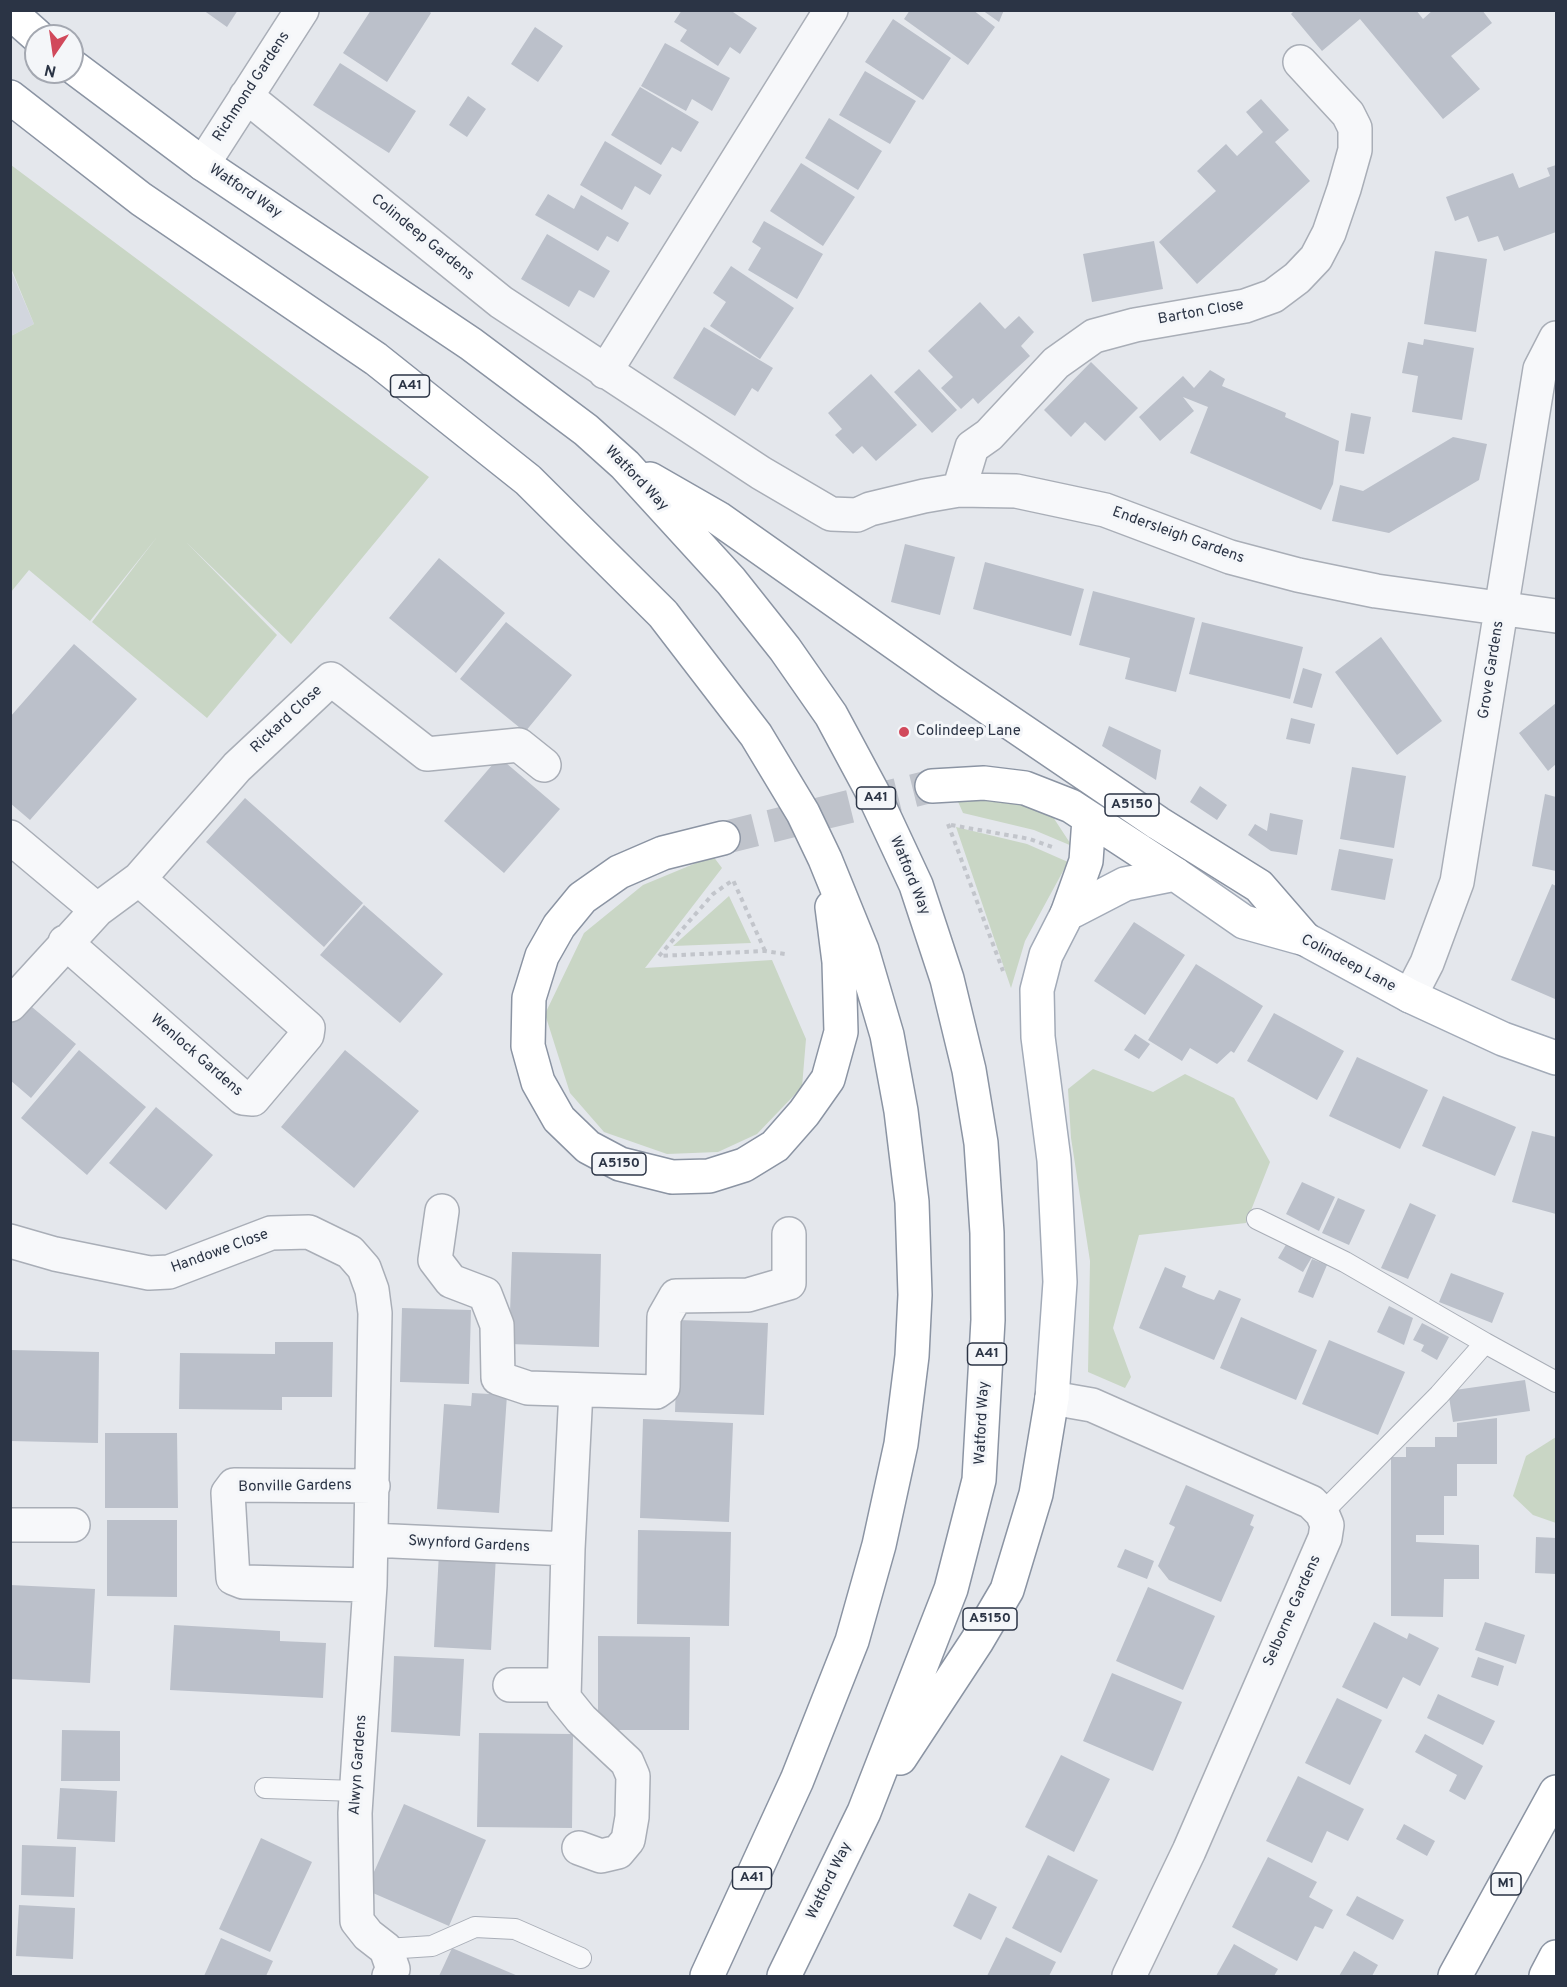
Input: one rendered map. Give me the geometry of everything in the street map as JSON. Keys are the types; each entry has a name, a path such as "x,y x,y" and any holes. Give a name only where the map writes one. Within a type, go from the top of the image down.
{"main road":[{"path":"10,12 24,24"},
{"name":"Watford Way","path":"84,75 202,164 471,344 586,430 625,465 731,581 785,649 831,714 874,795 916,885 947,979 969,1070 981,1143 987,1233 988,1320 979,1480 951,1589 864,1812 784,1977"},
{"name":"A41","path":"10,97 141,199 376,359 528,480 663,614 756,735 803,813 825,858 862,950 887,1035 902,1111 912,1202 915,1295 912,1356 901,1444 879,1545 852,1641 797,1780 707,1977"},
{"name":"A5150","path":"625,465 718,518 968,694 1158,823 1258,886 1305,939"},
{"name":"A5150","path":"932,786 984,783 1025,788 1071,806 1174,874"},
{"name":"A5150","path":"864,1812 977,1641 1006,1590 1036,1494 1052,1398 1060,1282 1053,1160 1038,1037 1037,990 1046,955 1067,914 1086,861 1089,819"},
{"name":"A5150","path":"723,838 663,853 619,872 582,898 559,926 542,956 529,998 528,1046 538,1082 559,1119 588,1147 620,1164 672,1177 709,1176 744,1165 775,1146 804,1113 828,1079 841,1032 839,962 825,858"},
{"path":"1067,914 1125,884 1174,874"},
{"name":"Colindeep Lane","path":"1174,874 1245,922 1305,939 1410,996 1503,1039 1557,1058"},
{"name":"M1","path":"1455,1977 1557,1792"},
{"path":"1546,1977 1557,1957"}],"street":[{"name":"Richmond Gardens","path":"202,164 302,10"},
{"path":"605,372 831,10"},
{"name":"Barton Close","path":"959,490 972,447 989,435 1056,363 1094,336 1135,325 1245,306 1273,296 1298,278 1316,258 1329,233 1344,189 1355,150 1355,128 1348,114 1300,62"},
{"name":"Colindeep Gardens","path":"246,96 501,302 803,500"},
{"name":"Grove Gardens","path":"1410,996 1427,963 1457,882 1540,369 1557,339"},
{"name":"Endersleigh Gardens","path":"803,500 831,514 857,515 870,509 959,490 1016,491 1060,498 1105,510 1230,557 1298,575 1376,591 1557,616"},
{"name":"Rickard Close","path":"10,1005 65,942 97,910 140,879 237,767 331,679 427,754 519,745 544,765"},
{"path":"10,837 97,910"},
{"name":"Wenlock Gardens","path":"65,942 243,1098 253,1099 307,1035 308,1028 140,879"},
{"path":"442,1211 435,1260 451,1281 485,1294 497,1325 498,1378 528,1388 656,1392 663,1387 664,1317 676,1296 748,1295 789,1283 789,1234"},
{"name":"Handowe Close","path":"10,1241 55,1254 149,1273 169,1272 271,1233 288,1231 309,1232 350,1252 364,1268 372,1290 375,1313 371,1540"},
{"path":"576,1390 568,1549 564,1698 587,1726 627,1762 633,1776 632,1817 628,1840 618,1852 601,1856 579,1848"},
{"path":"1052,1398 1092,1404 1311,1502 1322,1513"},
{"name":"Bonville Gardens","path":"370,1585 243,1582 233,1578 228,1493 234,1485 373,1486"},
{"name":"Selborne Gardens","path":"1129,1977 1189,1851 1325,1538 1327,1525 1322,1513"},
{"path":"10,1525 73,1525"},
{"name":"Swynford Gardens","path":"371,1540 568,1549"},
{"name":"Alwyn Gardens","path":"371,1540 357,1791 357,1921 388,1963"},
{"path":"510,1685 564,1685"}],"lane":[{"path":"1257,1219 1345,1262 1557,1382"},
{"path":"1322,1513 1438,1395 1485,1343"},
{"path":"265,1788 357,1791"},
{"path":"388,1963 475,1927 515,1929 580,1958"}],"path":[{"path":"938,822 1030,839 1062,851"},
{"path":"948,824 1003,972 999,982"},
{"path":"765,951 734,880 713,894 660,956 765,951 784,954"}],"shaded area":[{"path":"10,268 34,324 11,336 10,336"}],"green space":[{"path":"11,165 429,477 291,644 186,542 277,635 207,718 92,622 157,537 90,621 29,570 11,592 11,336 34,324 11,268"},
{"path":"956,797 1022,802 1053,817 1072,846 1034,830 963,813"},
{"path":"956,827 1027,844 1068,862 1025,941 1011,988"},
{"path":"713,856 722,868 645,968 772,960 806,1039 802,1087 757,1134 718,1152 667,1154 604,1132 570,1093 545,1014 584,933 643,885"},
{"path":"729,896 751,943 673,946"},
{"path":"1093,1069 1153,1092 1185,1074 1234,1098 1270,1162 1246,1223 1139,1235 1113,1328 1131,1377 1125,1388 1088,1372 1090,1261 1071,1138 1068,1089"},
{"path":"1556,1437 1556,1523 1533,1515 1513,1496 1526,1456"}],"building":[{"path":"203,10 238,10 227,27"},
{"path":"371,10 428,10 431,13 387,82 343,53"},
{"path":"682,10 730,10 757,28 740,54 730,47 718,66 680,41 687,30 674,22"},
{"path":"910,10 973,10 995,27 968,65 904,19"},
{"path":"982,10 1004,10 999,22"},
{"path":"1295,10 1416,10 1423,19 1433,10 1482,10 1492,23 1451,56 1480,89 1443,119 1360,19 1322,51 1291,14"},
{"path":"893,19 951,58 923,100 865,62"},
{"path":"535,27 563,46 538,82 511,64"},
{"path":"665,43 730,78 712,111 692,99 686,111 641,86"},
{"path":"340,63 416,111 389,153 313,105"},
{"path":"865,71 916,101 890,144 839,115"},
{"path":"640,87 699,122 681,152 672,147 661,165 611,135"},
{"path":"468,96 486,109 467,137 449,125"},
{"path":"1261,99 1289,130 1275,142 1310,181 1197,284 1159,242 1216,191 1197,171 1226,144 1237,156 1263,132 1246,112"},
{"path":"829,118 882,151 858,190 805,158"},
{"path":"605,141 662,175 650,195 635,186 622,210 580,185"},
{"path":"801,163 855,197 823,246 770,211"},
{"path":"1556,165 1556,232 1504,251 1498,236 1478,242 1468,216 1455,221 1446,197 1513,173 1519,188 1550,176 1547,168"},
{"path":"548,194 574,209 581,195 629,223 618,242 607,236 598,251 535,215"},
{"path":"764,221 823,254 797,299 748,270 761,248 752,242"},
{"path":"547,234 610,271 594,298 579,290 569,307 521,279"},
{"path":"1154,241 1163,289 1092,302 1083,254"},
{"path":"1435,251 1487,259 1476,332 1424,324"},
{"path":"731,266 794,308 760,359 710,326 726,302 713,293"},
{"path":"980,302 1005,329 1019,316 1034,332 1021,346 1030,356 978,404 973,398 961,409 941,388 953,377 928,351"},
{"path":"704,327 773,368 758,392 752,388 735,416 673,378"},
{"path":"1424,339 1474,348 1462,420 1412,412 1418,376 1402,373 1408,342 1423,345"},
{"path":"1091,362 1138,408 1105,441 1085,422 1071,437 1044,410"},
{"path":"919,369 957,410 932,433 894,392"},
{"path":"1210,370 1225,379 1222,386 1286,413 1285,417 1339,441 1333,484 1321,510 1190,453 1208,407 1183,397 1194,411 1160,441 1139,417 1183,376 1194,388"},
{"path":"871,374 917,425 876,461 862,446 853,454 835,435 842,429 828,413"},
{"path":"1351,413 1371,417 1364,454 1345,451"},
{"path":"1453,437 1487,444 1479,480 1389,533 1332,521 1340,485 1363,491"},
{"path":"905,544 955,557 940,615 891,602"},
{"path":"439,558 505,613 456,673 389,618"},
{"path":"985,562 1084,589 1071,636 973,609"},
{"path":"1093,591 1195,618 1176,692 1125,679 1130,658 1079,645"},
{"path":"506,622 572,675 525,732 460,679"},
{"path":"1202,622 1303,647 1290,699 1189,674"},
{"path":"1381,637 1442,721 1397,755 1335,672"},
{"path":"74,644 137,699 30,820 10,803 10,717"},
{"path":"1303,668 1322,674 1312,708 1293,703"},
{"path":"1556,703 1556,764 1548,771 1519,733"},
{"path":"1291,718 1315,724 1310,744 1286,739"},
{"path":"1109,726 1161,750 1156,780 1102,746"},
{"path":"499,757 560,809 504,873 444,821"},
{"path":"1352,767 1406,776 1394,848 1340,839"},
{"path":"1200,786 1227,805 1217,820 1190,802"},
{"path":"1545,794 1556,797 1556,871 1532,866"},
{"path":"245,798 363,903 324,947 206,842"},
{"path":"1270,813 1303,820 1297,855 1271,851 1248,835 1255,824 1267,831"},
{"path":"1339,849 1393,859 1385,900 1331,890"},
{"path":"1552,884 1556,886 1555,999 1511,980"},
{"path":"364,905 443,974 400,1023 320,955"},
{"path":"1134,922 1185,955 1145,1015 1094,981"},
{"path":"1196,964 1263,1006 1234,1053 1231,1051 1217,1064 1190,1048 1182,1061 1148,1040"},
{"path":"26,1002 76,1044 31,1098 10,1080 10,1021"},
{"path":"1274,1013 1344,1051 1317,1100 1247,1061"},
{"path":"1135,1034 1150,1044 1139,1059 1124,1050"},
{"path":"79,1050 146,1107 87,1175 21,1118"},
{"path":"345,1050 419,1111 354,1188 281,1127"},
{"path":"1357,1057 1428,1090 1400,1149 1329,1116"},
{"path":"1443,1096 1516,1127 1495,1176 1422,1146"},
{"path":"156,1107 213,1155 166,1210 109,1163"},
{"path":"1532,1131 1556,1137 1556,1214 1512,1202"},
{"path":"1302,1182 1335,1197 1319,1231 1286,1214"},
{"path":"1338,1198 1365,1210 1349,1245 1322,1233"},
{"path":"1410,1203 1436,1215 1408,1279 1381,1268"},
{"path":"1287,1243 1312,1257 1303,1272 1278,1258"},
{"path":"512,1252 601,1254 599,1347 509,1344"},
{"path":"1312,1259 1327,1265 1313,1298 1298,1292"},
{"path":"1165,1267 1186,1276 1182,1287 1198,1294 1214,1300 1219,1290 1241,1299 1214,1360 1139,1328"},
{"path":"1451,1273 1504,1293 1492,1323 1439,1302"},
{"path":"1389,1306 1413,1318 1404,1345 1377,1332"},
{"path":"402,1308 471,1310 469,1384 400,1382"},
{"path":"1241,1317 1317,1350 1296,1400 1220,1368"},
{"path":"678,1320 768,1323 764,1415 675,1412"},
{"path":"1422,1323 1449,1337 1437,1360 1421,1351 1424,1345 1413,1340"},
{"path":"1329,1340 1405,1372 1378,1435 1302,1404"},
{"path":"275,1342 333,1342 332,1397 282,1397 282,1410 179,1409 180,1353 275,1354"},
{"path":"10,1350 99,1352 98,1443 10,1441"},
{"path":"1525,1380 1530,1411 1453,1422 1448,1391"},
{"path":"472,1393 507,1395 499,1513 437,1509 444,1404 471,1406"},
{"path":"1497,1418 1497,1464 1457,1464 1457,1496 1444,1496 1444,1535 1416,1535 1416,1542 1479,1545 1479,1579 1444,1579 1443,1617 1391,1616 1391,1457 1406,1457 1406,1447 1435,1447 1435,1437 1457,1437 1457,1423"},
{"path":"643,1419 733,1423 729,1522 640,1518"},
{"path":"105,1433 177,1433 178,1508 105,1508"},
{"path":"1186,1485 1254,1515 1250,1525 1254,1527 1221,1602 1169,1580 1158,1566 1175,1527 1169,1524"},
{"path":"107,1520 177,1520 177,1597 107,1596"},
{"path":"638,1530 731,1532 729,1626 637,1624"},
{"path":"1536,1537 1556,1538 1556,1574 1535,1573"},
{"path":"1125,1549 1154,1561 1147,1579 1117,1567"},
{"path":"439,1552 496,1555 491,1650 434,1647"},
{"path":"10,1585 95,1589 90,1683 10,1679"},
{"path":"1148,1587 1215,1616 1183,1690 1116,1661"},
{"path":"1374,1622 1407,1639 1409,1633 1439,1648 1420,1686 1403,1677 1387,1709 1342,1687"},
{"path":"1485,1622 1525,1635 1516,1664 1475,1650"},
{"path":"174,1625 280,1631 280,1641 326,1643 323,1698 170,1690"},
{"path":"598,1636 690,1637 689,1730 598,1730"},
{"path":"394,1656 464,1659 460,1736 391,1732"},
{"path":"1478,1657 1504,1666 1498,1686 1471,1677"},
{"path":"1112,1673 1182,1702 1153,1771 1083,1741"},
{"path":"1438,1694 1495,1721 1483,1745 1427,1718"},
{"path":"1337,1698 1382,1720 1350,1785 1305,1763"},
{"path":"62,1730 120,1731 120,1781 61,1781"},
{"path":"479,1733 573,1734 572,1828 477,1827"},
{"path":"1425,1734 1483,1766 1465,1800 1449,1791 1457,1775 1415,1752"},
{"path":"1061,1755 1110,1779 1074,1852 1025,1827"},
{"path":"1298,1776 1364,1809 1348,1841 1327,1831 1312,1863 1266,1841"},
{"path":"60,1788 117,1791 115,1842 57,1839"},
{"path":"404,1804 486,1840 449,1926 366,1890"},
{"path":"1404,1824 1435,1841 1427,1856 1396,1839"},
{"path":"261,1838 312,1862 270,1952 219,1929"},
{"path":"22,1845 76,1847 74,1897 21,1895"},
{"path":"1048,1855 1098,1880 1061,1953 1012,1928"},
{"path":"1268,1857 1317,1882 1309,1897 1333,1910 1323,1929 1315,1926 1297,1961 1232,1927"},
{"path":"969,1893 997,1907 981,1940 953,1926"},
{"path":"1357,1896 1404,1920 1393,1940 1346,1915"},
{"path":"19,1905 75,1908 73,1959 16,1956"},
{"path":"1006,1937 1056,1962 1049,1976 987,1976"},
{"path":"221,1938 273,1961 266,1976 204,1976"},
{"path":"1234,1944 1278,1969 1274,1976 1216,1976"},
{"path":"452,1948 518,1976 439,1976"},
{"path":"1354,1951 1378,1965 1372,1976 1339,1976"}],"tunnel":[{"path":"723,838 932,786"}],"place":[{"name":"Colindeep Lane","path":"904,732"}]}
